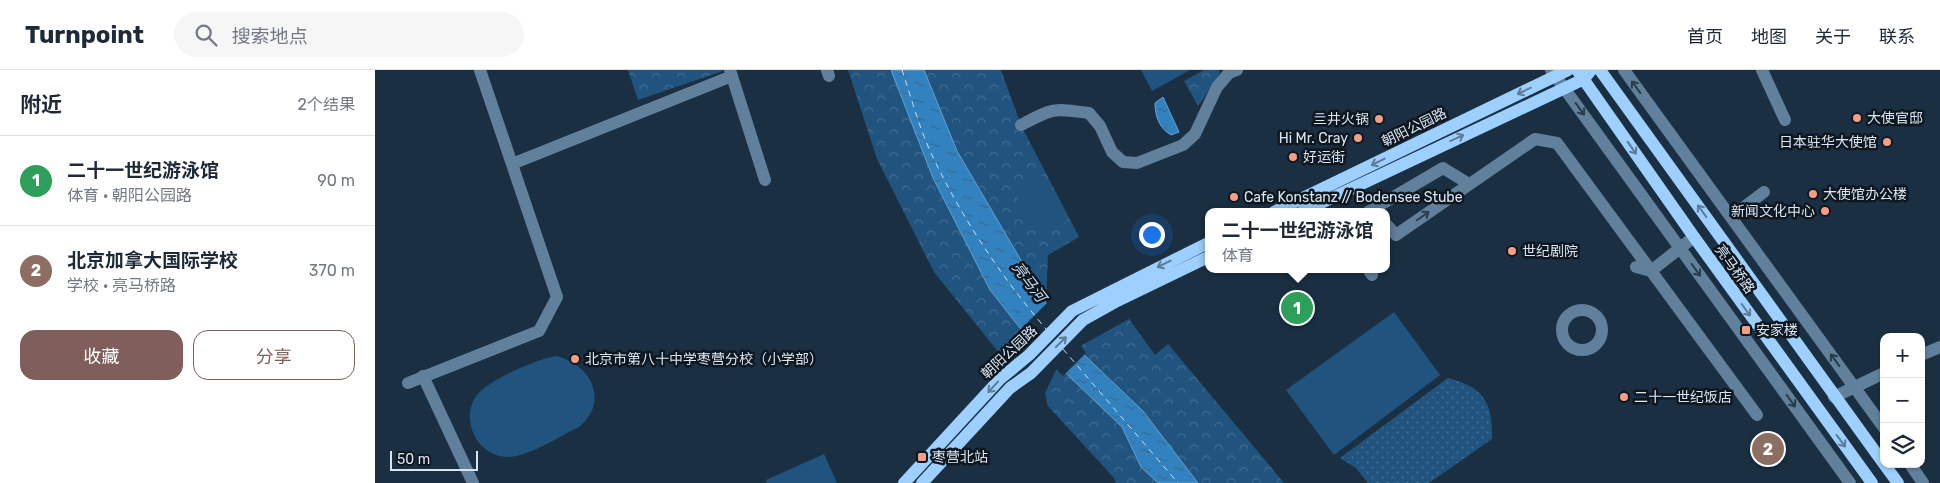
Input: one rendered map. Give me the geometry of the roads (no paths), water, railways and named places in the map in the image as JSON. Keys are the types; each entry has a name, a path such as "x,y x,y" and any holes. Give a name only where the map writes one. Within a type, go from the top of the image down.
{"main road":[{"name":"朝阳公园路","path":"1282,208 1554,73 1568,70"},
{"name":"亮马桥路","path":"1600,70 1880,459"},
{"name":"朝阳公园路","path":"1310,208 1565,88 1584,73"},
{"name":"亮马桥路","path":"1584,73 1694,237 1872,483"},
{"name":"朝阳公园路","path":"904,483 1000,379 1029,355 1072,311 1205,244"},
{"name":"朝阳公园路","path":"922,483 1010,388 1039,364 1083,320 1117,301 1205,258"},
{"name":"亮马桥路","path":"1887,468 1898,483"}],"street":[{"path":"408,382 539,331 557,297 480,70"},
{"path":"1021,125 1049,110 1063,109 1089,113 1100,126 1113,152 1123,162 1137,163 1183,145 1195,134 1217,87 1229,73 1237,70"},
{"path":"1624,70 1880,423"},
{"path":"1762,70 1785,120"},
{"path":"512,164 731,73 765,180"},
{"path":"1554,73 1849,483"},
{"path":"1390,229 1396,236 1535,139 1557,143 1757,415"},
{"path":"1430,150 1443,168 1469,184"},
{"path":"1377,208 1443,168"},
{"path":"1731,218 1764,192"},
{"path":"1651,271 1694,237"},
{"path":"1636,267 1651,271"},
{"path":"1925,354 1940,347"},
{"path":"1834,397 1880,375"},
{"path":"423,376 473,483"},
{"path":"1913,468 1923,483"}],"water":[{"name":"亮马河","path":"891,70 924,70 957,151 1046,303 1077,348 1143,411 1198,483 1158,483 1141,467 1122,427 1023,332 990,290 933,178"},
{"path":"1163,97 1179,132 1171,135 1161,125 1156,112 1155,103"}],"place":[{"name":"大使官邸","path":"1857,118"},
{"name":"亖井火锅","path":"1379,119"},
{"name":"Hi Mr. Cray","path":"1358,138"},
{"name":"日本驻华大使馆","path":"1887,142"},
{"name":"好运街","path":"1293,157"},
{"name":"大使馆办公楼","path":"1813,194"},
{"name":"Cafe Konstanz // Bodensee Stube","path":"1234,197"},
{"name":"新闻文化中心","path":"1825,211"},
{"name":"世纪剧院","path":"1512,251"},
{"name":"二十一世纪游泳馆","path":"1297,308"},
{"name":"安家楼","path":"1746,330"},
{"name":"北京市第八十中学枣营分校（小学部）","path":"575,359"},
{"name":"二十一世纪饭店","path":"1624,397"},
{"name":"北京加拿大国际学校","path":"1768,449"},
{"name":"枣营北站","path":"922,457"}]}
